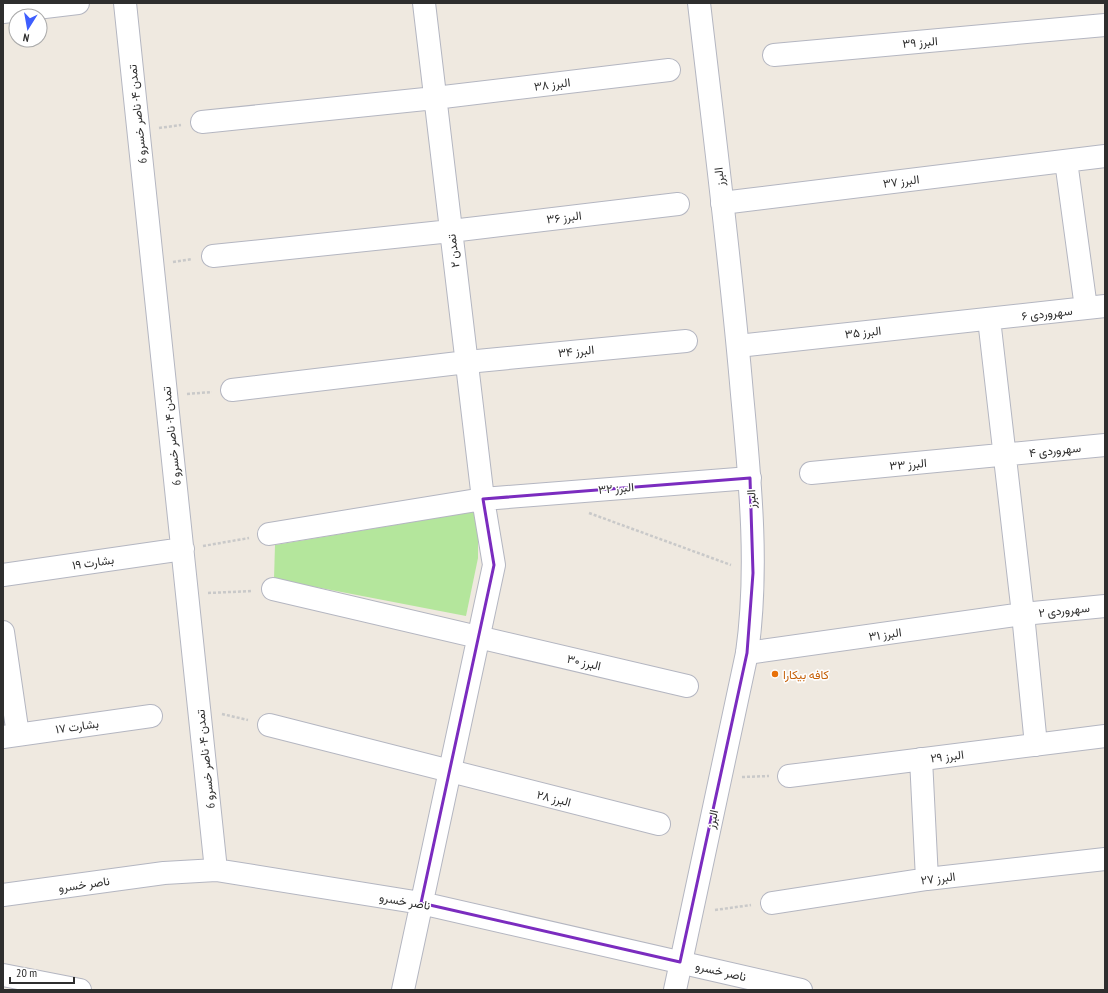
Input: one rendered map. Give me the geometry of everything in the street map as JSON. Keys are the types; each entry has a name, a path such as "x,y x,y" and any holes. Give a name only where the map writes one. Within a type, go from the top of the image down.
{"street":[{"path":"3,12 78,3"},
{"name":"تمدن ۴- ناصر خسرو 6","path":"125,3 216,870"},
{"name":"تمدن ۲","path":"403,990 449,771 480,638 494,566 483,499 424,3"},
{"name":"البرز","path":"675,990 747,653 752,618 753,573 750,478 738,346 699,3"},
{"name":"البرز ۳۹","path":"774,55 1105,25"},
{"name":"البرز ۳۸","path":"202,122 435,98 669,70"},
{"name":"البرز ۳۷","path":"722,203 1105,156"},
{"path":"1073,160 1095,307"},
{"name":"البرز ۳۶","path":"213,256 451,231 678,204"},
{"name":"سهروردی ۶","path":"988,319 1095,307"},
{"path":"988,319 1023,614 1036,744"},
{"name":"البرز ۳۵","path":"738,346 988,319"},
{"name":"البرز ۳۴","path":"232,390 466,362 686,341"},
{"name":"سهروردی ۴","path":"1005,456 1105,445"},
{"name":"البرز ۳۳","path":"811,473 1005,456"},
{"name":"البرز ۳۲","path":"269,534 483,499 750,478"},
{"name":"بشارت ۱۹","path":"3,575 182,549"},
{"name":"البرز ۳۰","path":"273,589 687,686"},
{"name":"سهروردی ۲","path":"1023,614 1105,606"},
{"name":"البرز ۳۱","path":"747,653 1023,614"},
{"path":"3,632 10,736"},
{"name":"بشارت ۱۷","path":"10,736 151,716"},
{"name":"البرز ۲۸","path":"269,725 659,824"},
{"name":"البرز ۲۹","path":"789,776 1105,736"},
{"path":"920,759 927,879"},
{"name":"البرز ۲۷","path":"772,903 927,879 1105,859"},
{"name":"ناصر خسرو","path":"3,895 164,873 216,870 421,903 801,990"},
{"path":"3,975 80,990"}],"path":[{"path":"138,130 202,122"},
{"path":"153,264 213,256"},
{"path":"166,396 232,390"},
{"path":"582,511 753,573"},
{"path":"182,549 269,534"},
{"path":"187,594 273,589"},
{"path":"199,708 269,725"},
{"path":"721,777 789,776"},
{"path":"691,912 772,903"}],"highlighted area":[{"path":"750,478 753,573 747,653 680,962 421,903 494,565 483,499"}],"green space":[{"path":"478,511 478,558 466,616 274,579 275,545"}],"place":[{"name":"کافه بیکارا","path":"775,674"}]}
